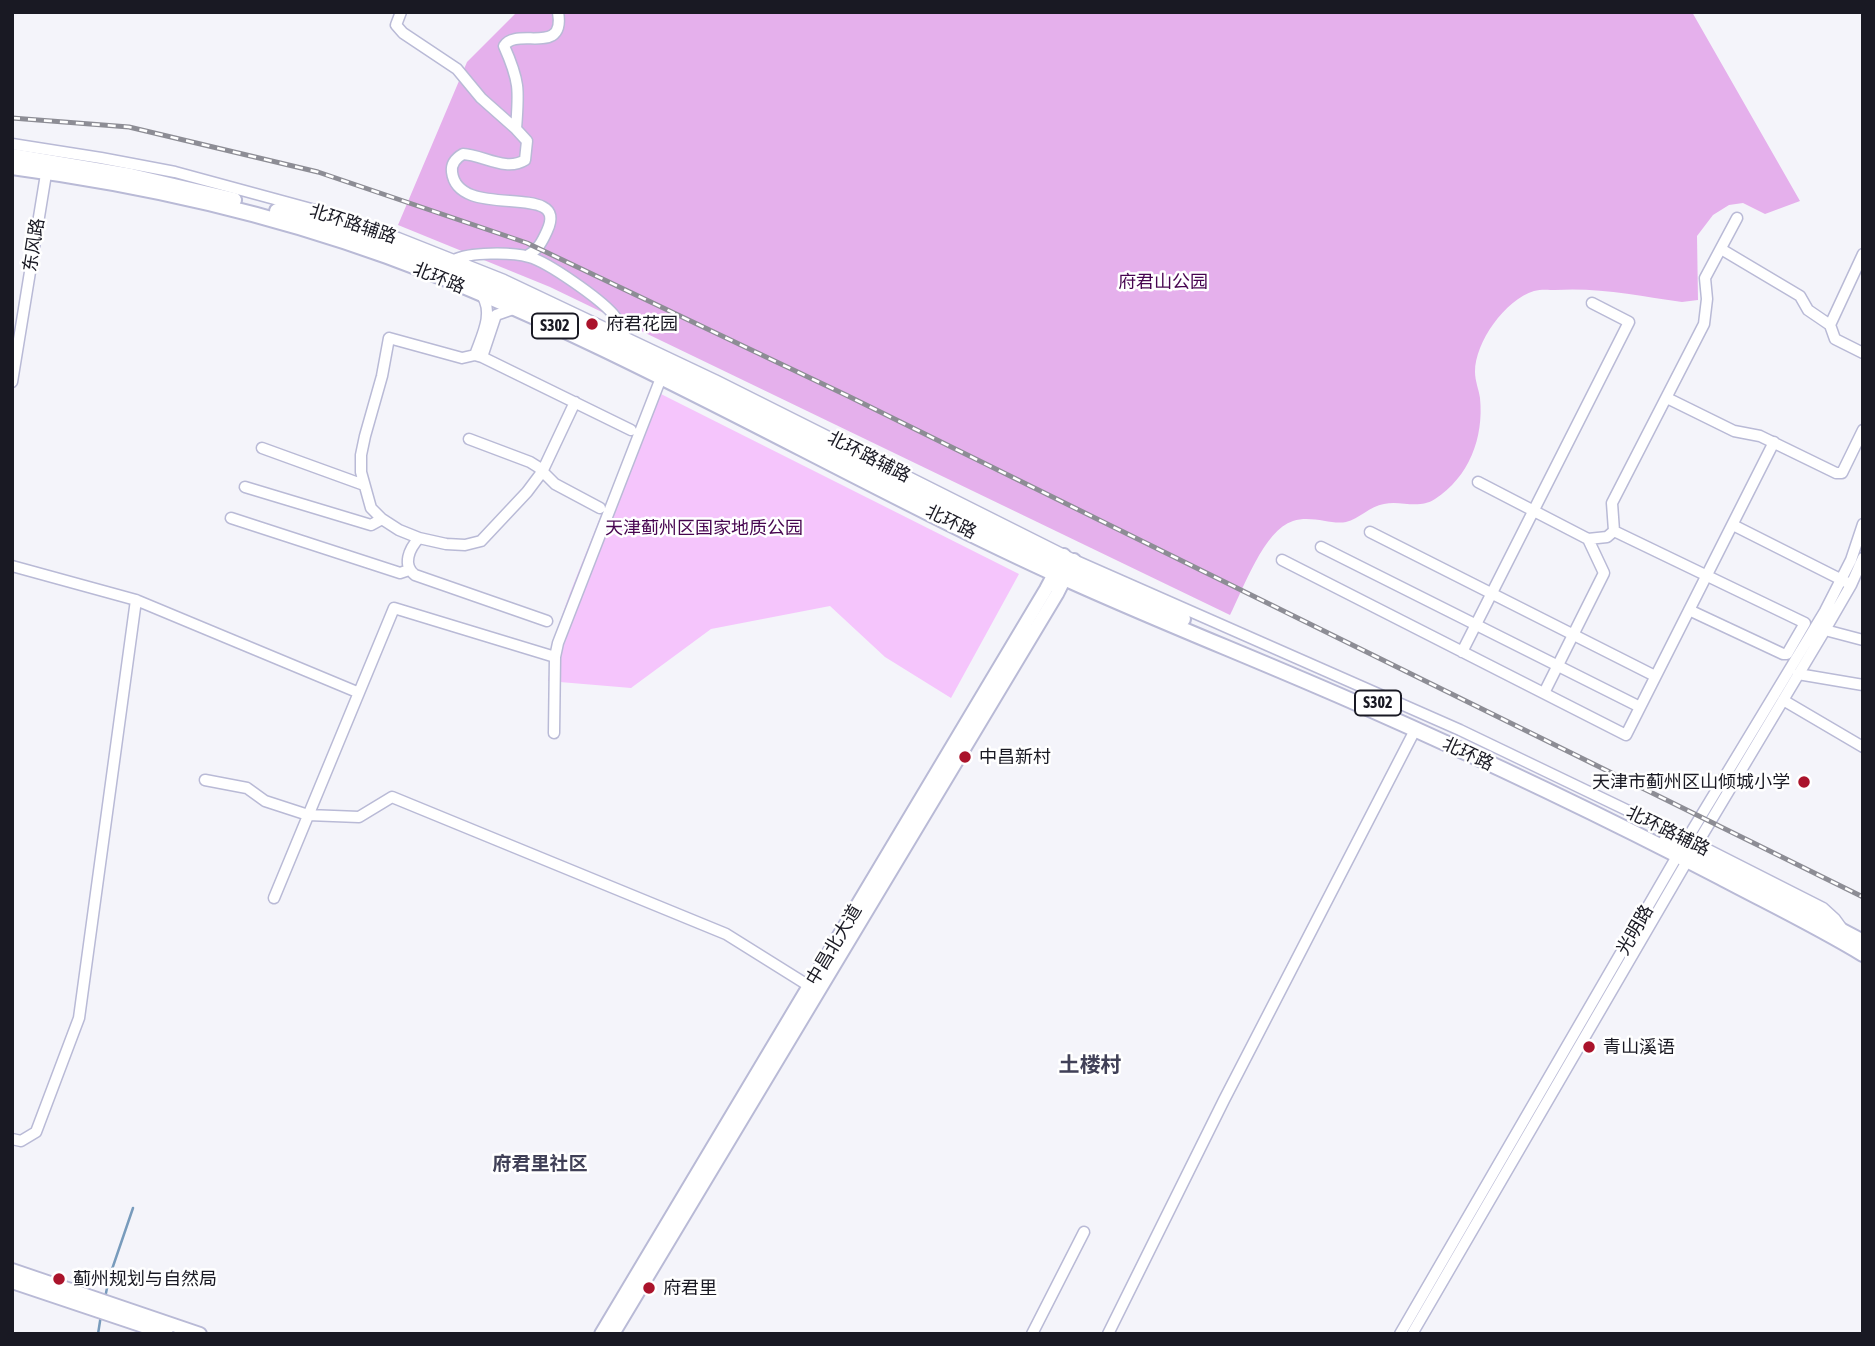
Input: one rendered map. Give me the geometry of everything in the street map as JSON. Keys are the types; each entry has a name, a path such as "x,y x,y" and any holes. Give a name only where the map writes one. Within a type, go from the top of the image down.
{"highway":[{"name":"北环路","path":"12,156 207,192 449,263 545,310 626,343 1064,567 1377,702 1687,850 1863,942"},
{"name":"北环路","path":"12,167 48,161 263,217 366,249 514,308 1415,730 1687,850 1863,954"}],"main road":[{"name":"中昌北大道","path":"613,1334 1064,567"},
{"name":"中昌北大道","path":"601,1334 814,989"},
{"path":"12,1270 167,1334"},
{"path":"12,1282 89,1301"},
{"path":"111,1309 200,1334"}],"street":[{"path":"401,12 396,25 403,33 457,69 467,84 527,141 525,160 517,165 509,166 463,154 453,165 452,173 458,185 468,194 487,201 522,201 542,206 551,222 538,249 527,256"},
{"path":"516,129 519,87 517,75 504,46 513,38 548,38 560,23 558,12"},
{"path":"12,145 48,161"},
{"name":"东风路","path":"12,382 48,161"},
{"path":"1614,531 1612,503 1704,324 1707,299 1705,278 1737,218"},
{"path":"1721,248 1800,296 1808,310 1830,326 1835,339 1863,353"},
{"path":"538,249 540,262"},
{"path":"449,263 473,254 527,256 587,292 611,312 619,321 626,343"},
{"path":"1830,326 1863,254"},
{"path":"479,356 488,312 487,303 481,294"},
{"path":"1462,652 1629,322 1592,303"},
{"path":"479,356 496,315 514,308"},
{"path":"575,402 542,472 481,541 465,545 419,538 399,530 382,519 372,508 364,485 361,455 389,338 462,358 479,356 575,402 631,430"},
{"path":"554,733 555,657 564,626 659,383"},
{"path":"1667,398 1734,431 1774,442 1836,473 1842,473 1863,429"},
{"path":"469,439 530,463 555,484 600,508"},
{"path":"1282,560 1626,735 1774,442"},
{"path":"262,448 364,485"},
{"path":"1478,482 1588,539 1606,537 1614,531"},
{"path":"245,487 371,525 382,519"},
{"path":"231,519 400,573 409,570"},
{"path":"1733,524 1847,582"},
{"name":"光明路","path":"1412,1334 1687,850 1825,631 1847,582 1863,524"},
{"path":"1614,531 1805,623 1787,654 1783,654 1689,610"},
{"path":"1370,532 1655,677"},
{"path":"419,538 412,546 407,561 409,570 415,575 547,621"},
{"path":"1544,693 1604,573 1588,539"},
{"path":"1321,547 1640,706"},
{"name":"光明路","path":"1400,1334 1863,558"},
{"path":"12,566 136,600 357,692"},
{"path":"12,1139 22,1141 36,1132 79,1018 136,600"},
{"path":"274,898 394,608 555,657"},
{"path":"1825,631 1863,640"},
{"path":"1798,674 1863,685"},
{"path":"1783,700 1863,747"},
{"path":"1108,1334 1415,730"},
{"path":"205,780 247,788 265,801 308,815 359,817 392,797 726,934 814,989"},
{"path":"1032,1334 1084,1232"}],"green space":[{"name":"府君山公园","path":"517,12 1692,12 1800,201 1765,214 1743,203 1729,205 1713,215 1697,236 1698,300 1682,302 1571,289 1534,291 1513,303 1486,336 1476,360 1475,372 1481,413 1479,428 1472,455 1457,480 1435,499 1422,504 1390,503 1379,505 1346,522 1300,519 1282,527 1264,548 1230,615 550,287 398,225 467,62"},
{"name":"天津蓟州区国家地质公园","path":"657,392 1019,574 951,698 885,657 830,606 711,629 631,688 548,681 555,635 570,593 601,515"}],"waterway":[{"path":"105,1298 109,1278 133,1208"},
{"path":"98,1334 101,1315"}],"railway":[{"path":"12,118 129,127 318,172 527,243 848,396 1863,897"}],"place":[{"name":"府君花园","path":"592,324"},
{"name":"中昌新村","path":"965,757"},
{"name":"天津市蓟州区山倾城小学","path":"1804,782"},
{"name":"青山溪语","path":"1589,1047"},
{"name":"蓟州规划与自然局","path":"59,1279"},
{"name":"府君里","path":"649,1288"}],"district":[{"name":"土楼村","path":"1090,1065"},
{"name":"府君里社区","path":"540,1164"}]}
